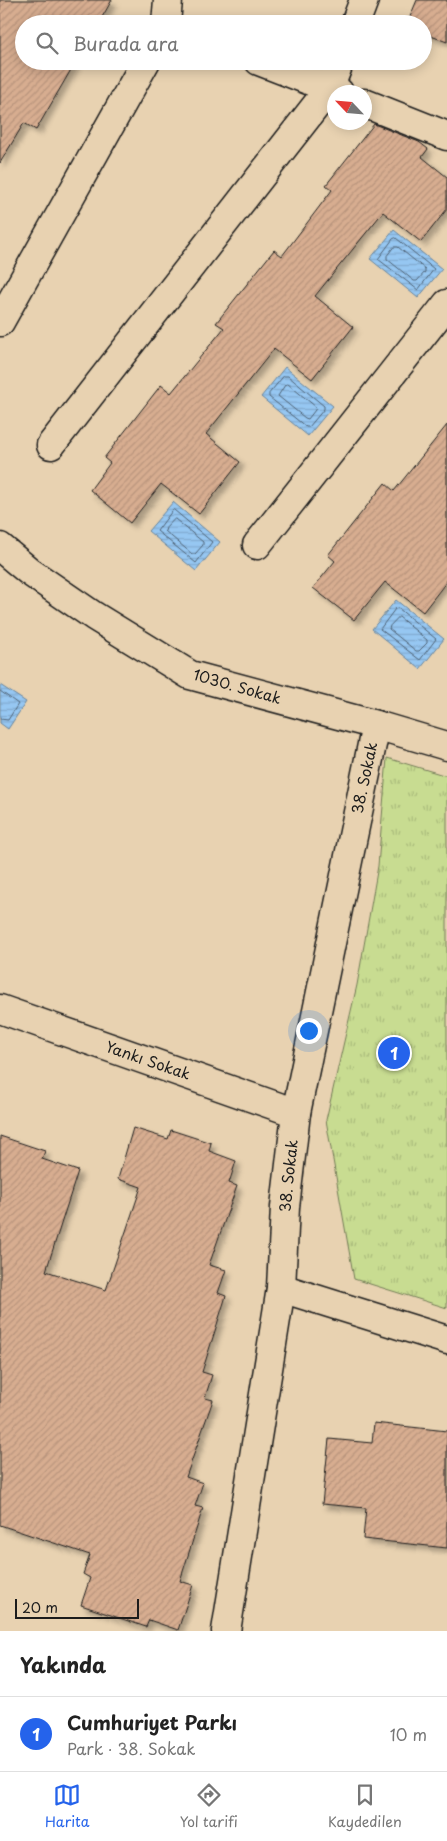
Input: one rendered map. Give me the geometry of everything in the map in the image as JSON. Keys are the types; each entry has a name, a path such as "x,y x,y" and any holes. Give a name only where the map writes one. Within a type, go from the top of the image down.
{"street":[{"path":"167,15 168,0"},
{"path":"358,15 364,0"},
{"path":"0,322 141,70"},
{"path":"282,70 327,88"},
{"path":"335,85 338,70"},
{"path":"51,445 327,100"},
{"path":"372,106 447,136"},
{"path":"257,545 447,304"},
{"name":"1030. Sokak","path":"0,547 30,572 94,616 190,675 447,746"},
{"name":"38. Sokak","path":"226,1631 281,1288 285,1207 296,1113 376,725"},
{"name":"Yankı Sokak","path":"0,1009 296,1113"},
{"path":"281,1288 447,1340"}],"green space":[{"path":"387,758 447,776 447,1308 354,1279 326,1120 357,985 378,866"}],"water":[{"path":"394,230 442,269 418,298 370,259"},
{"path":"285,367 333,406 308,436 261,397"},
{"path":"173,502 220,542 196,571 148,531"},
{"path":"396,600 444,639 420,669 372,629"},
{"path":"0,685 26,702 8,729 0,723"}],"building":[{"path":"0,0 112,0 103,15 15,15 15,70 71,70 36,130 24,123 0,163"},
{"path":"417,0 447,0 447,42 432,36 432,15 411,15"},
{"path":"374,124 419,142 428,149 422,157 447,177 447,209 421,242 383,212 315,296 353,327 312,379 274,349 206,434 240,462 199,514 161,484 130,523 90,490 110,463 104,458 161,385 171,393 224,328 216,323 274,250 282,256 332,190 326,185 369,130 372,130"},
{"path":"447,425 447,581 423,612 385,582 354,620 313,588 335,561 328,555 385,483 394,491"},
{"path":"133,1128 168,1139 171,1130 211,1143 209,1151 236,1161 229,1183 237,1186 209,1265 226,1270 218,1293 226,1296 202,1372 212,1375 205,1398 213,1400 186,1477 203,1483 195,1506 203,1508 180,1581 193,1585 178,1630 149,1620 146,1627 81,1605 90,1578 83,1574 90,1555 0,1525 0,1136 45,1151 42,1159 78,1171 46,1271 106,1290 141,1187 118,1179"},
{"path":"374,1423 447,1431 447,1548 363,1539 366,1508 322,1504 329,1439 372,1443"}],"place":[{"name":"Cumhuriyet Parkı","path":"394,1053"}]}
